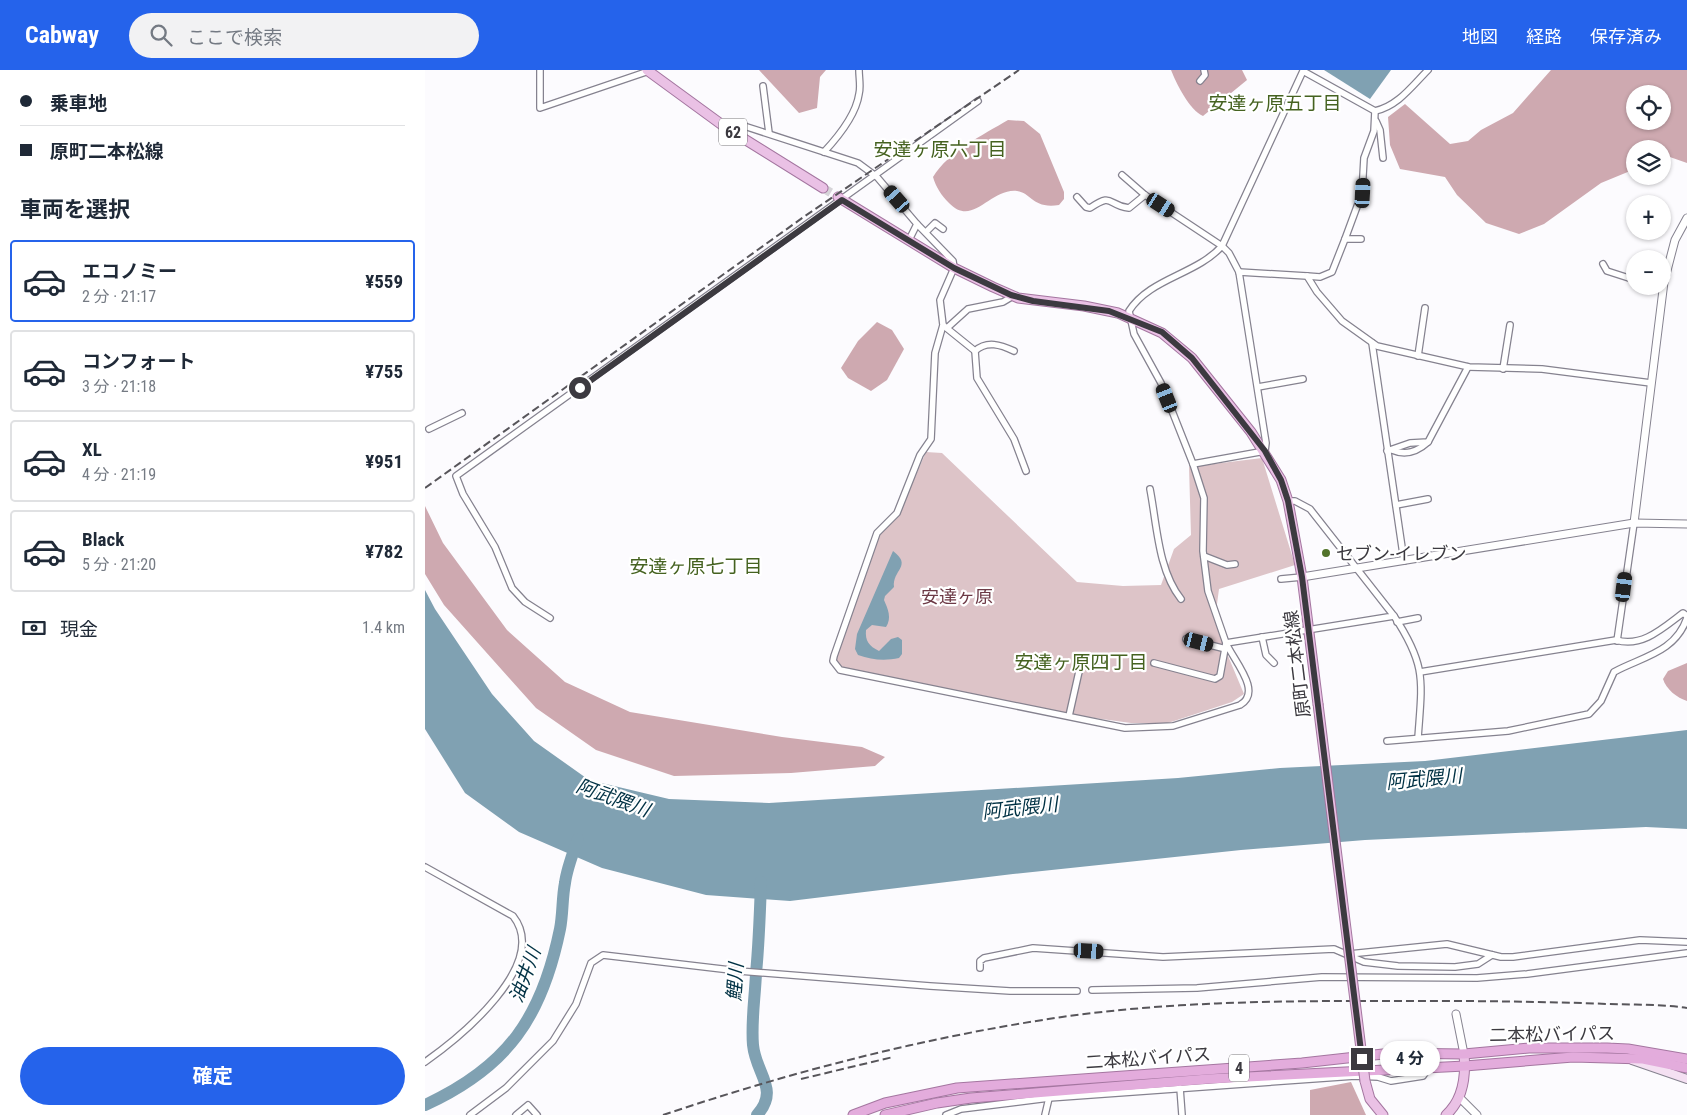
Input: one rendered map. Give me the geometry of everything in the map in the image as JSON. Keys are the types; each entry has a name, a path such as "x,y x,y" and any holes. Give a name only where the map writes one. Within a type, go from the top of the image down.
{"highway":[{"name":"二本松バイパス","path":"853,1115 885,1103 957,1088 1302,1064 1392,1053 1464,1054 1529,1048 1628,1049 1687,1058"},
{"name":"二本松バイパス","path":"885,1115 937,1103 971,1098 1208,1079 1465,1066 1530,1059 1618,1057 1643,1059 1687,1068"}],"main road":[{"name":"62","path":"648,71 725,127 823,188"},
{"name":"原町二本松線","path":"840,198 954,268 1013,296 1033,301 1095,308 1129,318 1162,332 1192,358 1265,451 1281,480 1288,501 1302,577 1365,1082 1370,1099 1383,1115"},
{"path":"1446,1115 1459,1098 1465,1066 1464,1054"},
{"path":"1618,1057 1687,1079"}],"street":[{"path":"540,70 540,108 648,71"},
{"path":"824,152 849,120 859,94 859,70"},
{"path":"1200,80 1205,74 1204,70"},
{"path":"725,127 741,124 858,163 875,175 917,224 953,261 954,268 940,300 945,326 935,353 931,439 920,455 897,513 877,533 833,661 840,670 1125,728 1171,727 1239,705 1248,698 1250,688 1226,646 1208,591 1204,556 1204,498 1193,464 1161,383 1134,334 1129,311 1145,292 1198,266 1222,246 1302,70 1375,111 1394,104 1428,70"},
{"path":"763,86 769,133"},
{"path":"550,618 525,602 513,588 495,547 463,494 457,476 840,198 978,101"},
{"path":"1375,111 1380,130 1383,158"},
{"path":"1239,272 1320,277 1332,272 1363,193 1364,158 1376,120"},
{"path":"1122,176 1145,195 1222,246 1229,253 1239,272 1258,387 1266,443 1265,451 1193,464"},
{"path":"1077,197 1086,208 1090,208 1101,200 1107,199 1129,208 1145,195"},
{"path":"1671,250 1687,218"},
{"path":"925,232 935,223 943,229"},
{"path":"909,240 917,224"},
{"path":"1345,239 1361,240"},
{"path":"1603,264 1607,271 1626,277"},
{"path":"1307,276 1317,292 1342,321 1372,343 1468,367 1542,369 1651,384"},
{"path":"1617,641 1634,523 1662,295"},
{"path":"945,326 968,309 1003,302 1013,296"},
{"path":"1418,356 1425,308"},
{"path":"1503,369 1510,325"},
{"path":"945,326 975,351 977,378 1014,439 1026,471"},
{"path":"1372,343 1404,561"},
{"path":"975,351 992,344 1014,351"},
{"path":"1389,451 1404,454 1419,450 1428,442 1468,367"},
{"path":"1258,387 1303,379"},
{"path":"429,429 462,413"},
{"path":"1389,451 1409,443 1428,442"},
{"path":"1150,489 1163,558 1171,586 1181,599"},
{"path":"1395,504 1428,499"},
{"path":"1288,501 1295,501 1310,509 1396,619 1410,640 1422,683 1418,738"},
{"path":"1281,579 1357,569 1634,523 1687,524"},
{"path":"1204,556 1227,565 1235,564"},
{"path":"1387,741 1508,731 1589,714 1601,701 1614,672 1647,659 1660,650 1684,626 1687,617 1683,613 1659,631 1641,640 1628,643 1617,641 1420,672"},
{"path":"1186,639 1226,646 1262,637 1309,630 1418,618"},
{"path":"1262,637 1266,655 1273,663"},
{"path":"1154,663 1215,679 1220,676 1226,646"},
{"path":"1069,716 1080,667"},
{"path":"425,867 513,916 518,922 521,936 516,966 502,990 456,1039 425,1062"},
{"path":"1349,954 1433,945 1457,946 1492,955 1522,956 1639,940 1687,942"},
{"path":"980,968 980,961 984,958 1033,948 1163,957 1334,949 1364,962 1423,966 1470,966 1478,964 1492,955"},
{"path":"1092,990 1197,988 1322,977 1477,978 1527,974 1687,953"},
{"path":"470,1115 506,1088 553,1041 575,1004 591,963 603,954 739,971 930,986 1010,991 1077,991"},
{"path":"1456,1014 1464,1054"},
{"path":"945,1115 961,1109 1049,1098 1180,1088 1355,1076 1377,1077 1391,1081 1423,1076 1429,1067"},
{"path":"1180,1088 1182,1115"},
{"path":"1045,1115 1049,1098"},
{"path":"1459,1098 1477,1115"},
{"path":"516,1115 528,1105 537,1115"}],"green space":[{"name":"安達ヶ原","path":"926,452 942,453 1077,582 1123,586 1161,585 1174,549 1191,535 1189,467 1262,458 1295,565 1219,589 1215,619 1223,644 1244,694 1232,702 1168,723 1131,723 1087,717 843,669 836,662 836,658 878,536 897,518"}],"shaded area":[{"path":"759,70 826,70 820,77 817,108 799,113"},
{"path":"1171,70 1242,70 1247,80 1203,116 1188,103"},
{"path":"1551,70 1687,70 1687,163 1671,157 1671,140 1626,140 1626,173 1601,183 1544,224 1519,234 1486,223 1457,195 1445,177 1400,169 1390,145 1388,117 1405,104 1450,144 1468,141 1481,130 1513,113"},
{"path":"1008,120 1024,121 1040,134 1064,192 1064,199 1059,205 1050,206 1038,203 1022,192 1007,192 974,209 958,210 949,203 937,188 933,177 957,151"},
{"path":"877,322 892,330 904,349 887,380 871,391 848,378 841,368 858,341"},
{"path":"425,506 443,543 507,630 565,682 630,712 782,737 862,747 885,757 875,766 791,773 674,776 596,750 536,708 444,605 425,574"},
{"path":"1687,663 1687,701 1672,693 1663,679 1668,671"},
{"path":"1351,1082 1366,1115 1310,1115 1310,1090"}],"water":[{"path":"1324,70 1391,70 1370,99"},
{"path":"893,551 899,556 902,564 894,581 894,587 885,596 884,600 889,614 888,624 886,627 872,625 866,630 866,637 868,643 879,651 891,639 898,637 902,640 902,654 899,658 889,660 863,657 858,655 855,649 857,634"},
{"name":"阿武隈川","path":"425,590 435,609 492,694 534,741 589,780 669,799 769,803 1178,778 1280,768 1425,761 1687,730 1687,829 1646,827 1365,840 1241,850 1013,874 790,901 706,895 602,868 519,832 465,793 425,729"}],"waterway":[{"name":"油井川","path":"425,1105 479,1074 517,1036 531,1013 543,988 552,960 561,923 566,877 578,839"},
{"name":"鯉川","path":"757,1115 764,1106 767,1097 767,1089 753,1045 761,882"}],"tunnel":[{"path":"823,188 838,197"}],"railway":[{"path":"425,488 805,216 1019,70"},
{"path":"663,1115 761,1084 911,1045 1011,1025 1109,1011 1204,1004 1347,1001 1546,1002 1658,1005 1687,1008"},
{"path":"801,1079 893,1057"}],"place":[{"name":"セブン-イレブン","path":"1326,553"}],"district":[{"name":"安達ヶ原五丁目","path":"1275,103"},
{"name":"安達ヶ原六丁目","path":"940,149"},
{"name":"安達ヶ原七丁目","path":"696,566"},
{"name":"安達ヶ原四丁目","path":"1081,662"}],"route":[{"path":"580,388 842,200 954,268 1018,298 1109,311 1162,332 1181,348 1202,369 1265,451 1281,480 1288,501 1307,612 1362,1059"}]}
